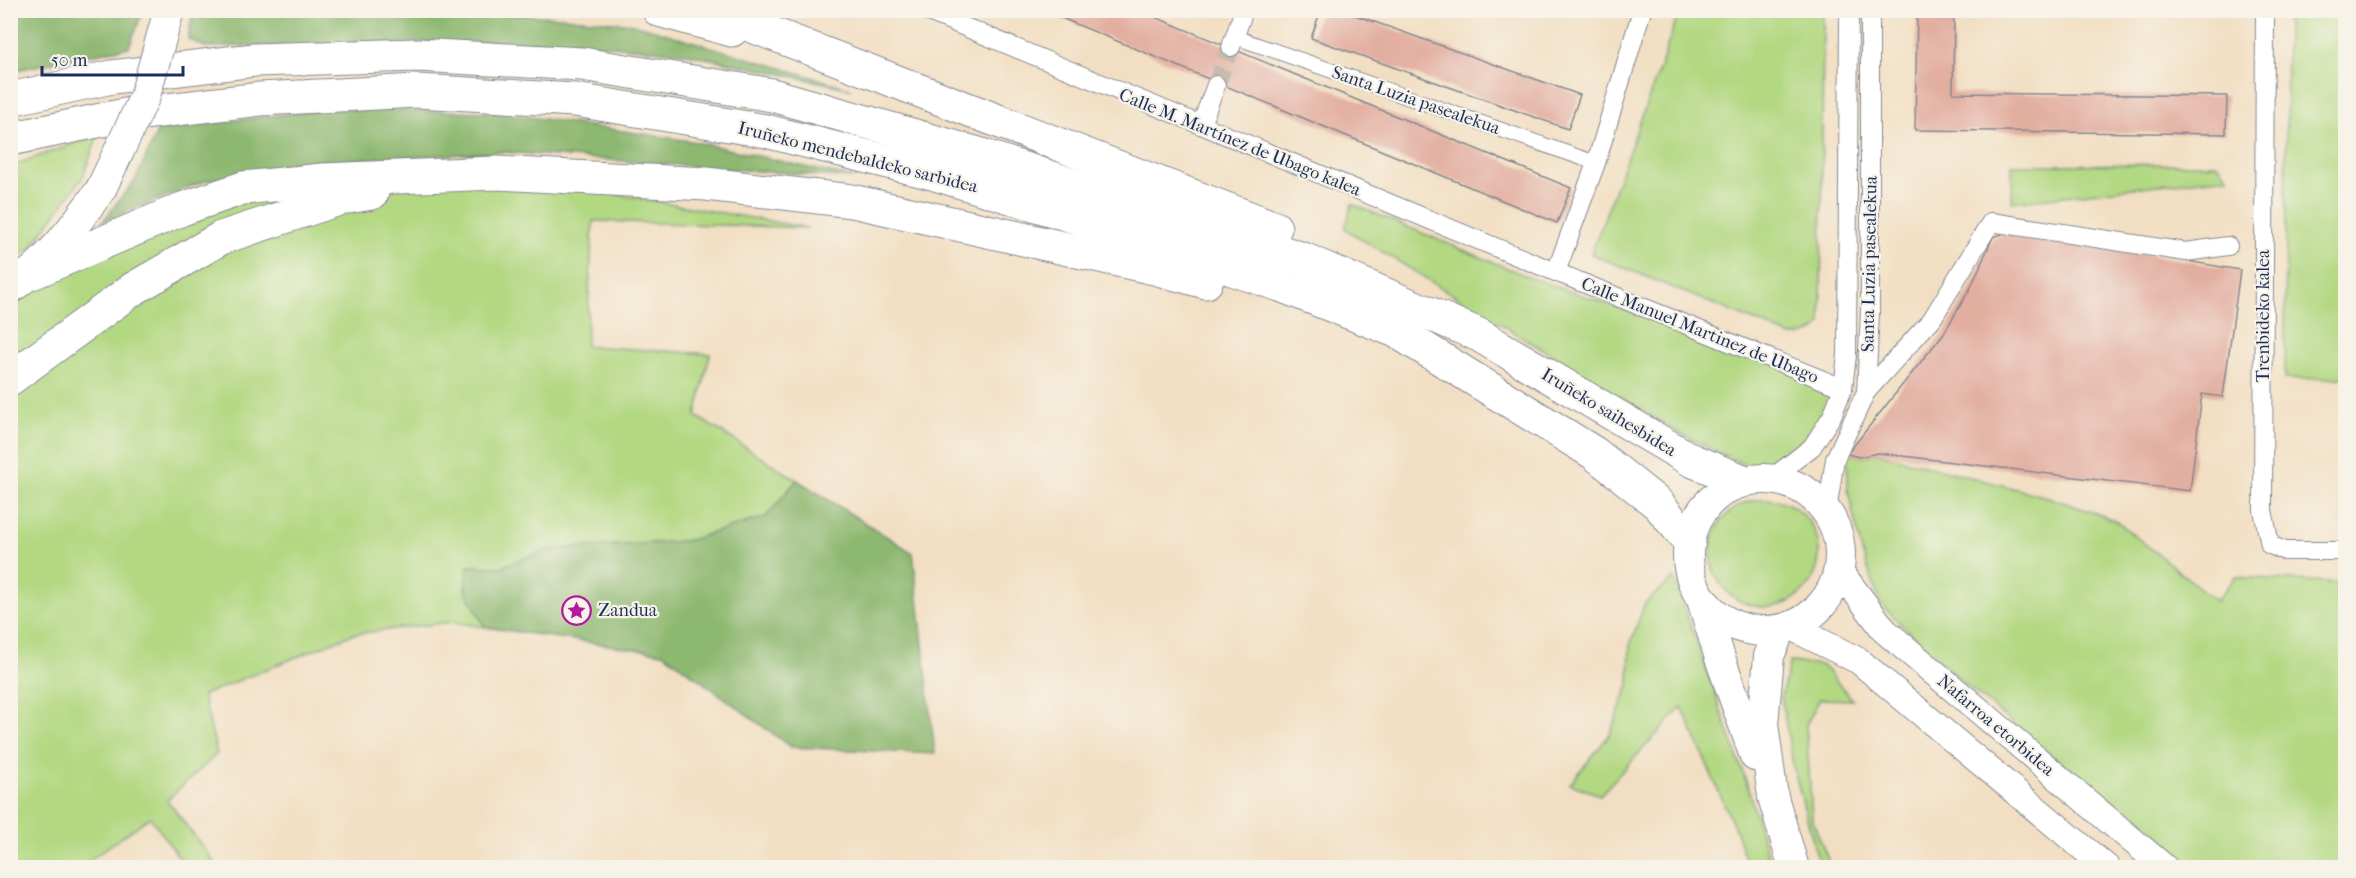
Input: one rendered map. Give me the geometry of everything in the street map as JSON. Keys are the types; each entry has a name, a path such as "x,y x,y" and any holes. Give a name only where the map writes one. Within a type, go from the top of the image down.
{"highway":[{"path":"21,281 62,243 101,189 145,96 169,10"},
{"path":"659,10 724,27 888,80"},
{"path":"711,10 1330,249 1430,294 1479,335"},
{"name":"Iruñeko mendebaldeko sarbidea","path":"10,99 112,77 254,60 418,55 582,64 772,95 975,153 1303,259 1479,335"},
{"name":"Iruñeko mendebaldeko sarbidea","path":"10,139 126,115 260,99 417,91 576,100 766,130 932,173 1082,219 1280,285 1396,331 1490,389"},
{"path":"21,281 182,209 243,188 322,180 496,173 705,184 852,201 1158,269 1288,304 1392,344 1490,389 1594,453 1658,504 1689,541"},
{"path":"10,380 133,289 220,238 342,198 496,173"},
{"name":"Iruñeko saihesbidea","path":"1479,335 1691,460 1758,480"},
{"path":"1703,603 1719,618 1738,628 1756,632 1786,628 1814,614 1830,594 1839,570 1840,549 1836,529 1827,511 1812,495 1793,484 1758,480 1724,489 1707,503 1695,521 1689,541 1688,566 1693,584 1703,603 1751,744 1773,797 1794,867"},
{"path":"1773,797 1763,724 1769,656 1786,628"}],"main road":[{"name":"Nafarroa etorbidea","path":"1839,570 1885,631 2165,867"},
{"path":"1786,628 1860,661 2107,867"}],"street":[{"name":"Calle M. Martínez de Ubago kalea","path":"924,10 1556,272"},
{"path":"1233,42 1244,10"},
{"path":"1556,272 1596,163 1642,10"},
{"name":"Santa Luzia pasealekua","path":"1758,480 1812,447 1832,416 1843,388 1847,355 1850,10"},
{"name":"Santa Luzia pasealekua","path":"1827,511 1835,459 1866,392 1870,312 1870,10"},
{"name":"Trenbideko kalea","path":"2265,10 2263,510 2270,545 2285,551 2346,551"},
{"name":"Santa Luzia pasealekua","path":"1233,42 1596,163"},
{"path":"1201,125 1216,85"},
{"name":"Trenbideko kalea","path":"1866,392 1932,319 1991,222 2186,252 2229,246"},
{"name":"Calle Manuel Martinez de Ubago","path":"1556,272 1843,388"}],"green space":[{"path":"11,10 143,11 129,47 11,71"},
{"path":"410,10 562,17 634,24 852,89 683,53 571,42 205,47 188,39 193,11"},
{"path":"1679,11 1823,11 1821,324 1808,334 1791,336 1591,254"},
{"path":"2287,11 2345,11 2345,378 2285,379"},
{"path":"326,109 496,112 697,142 853,178 504,152 290,163 202,182 102,222 136,179 158,130"},
{"path":"98,135 83,177 31,247 11,262 11,166"},
{"path":"2218,164 2228,177 2012,202 2012,165"},
{"path":"496,173 808,228 593,221 586,346 710,354 696,416 797,480 766,517 686,541 551,549 500,567 468,566 465,589 485,627 451,622 353,634 203,695 217,754 167,800 218,867 186,867 150,817 84,864 76,867 11,868 11,288 182,209"},
{"path":"1352,204 1531,278 1791,366 1843,388 1832,416 1772,478 1679,433 1345,229"},
{"path":"1878,453 2051,498 2115,520 2216,601 2235,577 2345,583 2345,867 2191,867 2166,841 2046,751 1967,686 1881,605 1862,552 1848,491 1847,454 1860,457"},
{"path":"797,480 913,553 935,754 791,747 663,653 485,627 465,589 468,566 500,567 551,549 686,541 766,517"},
{"path":"1765,499 1786,503 1803,515 1815,532 1819,553 1815,574 1803,591 1786,603 1765,607 1744,603 1727,591 1715,574 1711,553 1715,532 1727,515 1744,503"},
{"path":"1674,578 1748,787 1771,867 1748,867 1736,831 1682,707 1600,795 1570,784 1610,734 1629,685 1630,645 1645,603"},
{"path":"1790,662 1822,665 1853,700 1820,699 1806,725 1812,819 1831,867 1820,867 1794,770 1781,696"}],"building":[{"path":"1042,10 1138,10 1571,188 1557,223"},
{"path":"1321,10 1341,10 1580,95 1568,129 1311,38"},
{"path":"1917,10 1954,10 1953,93 2227,96 2226,134 1915,130"},
{"path":"2010,231 2240,270 2223,397 2202,394 2190,491 1878,453 1859,457 1847,454 1944,333 1970,289 1993,237"}],"tunnel":[{"path":"1216,85 1231,47"}],"place":[{"name":"Zandua","path":"577,610"}]}
